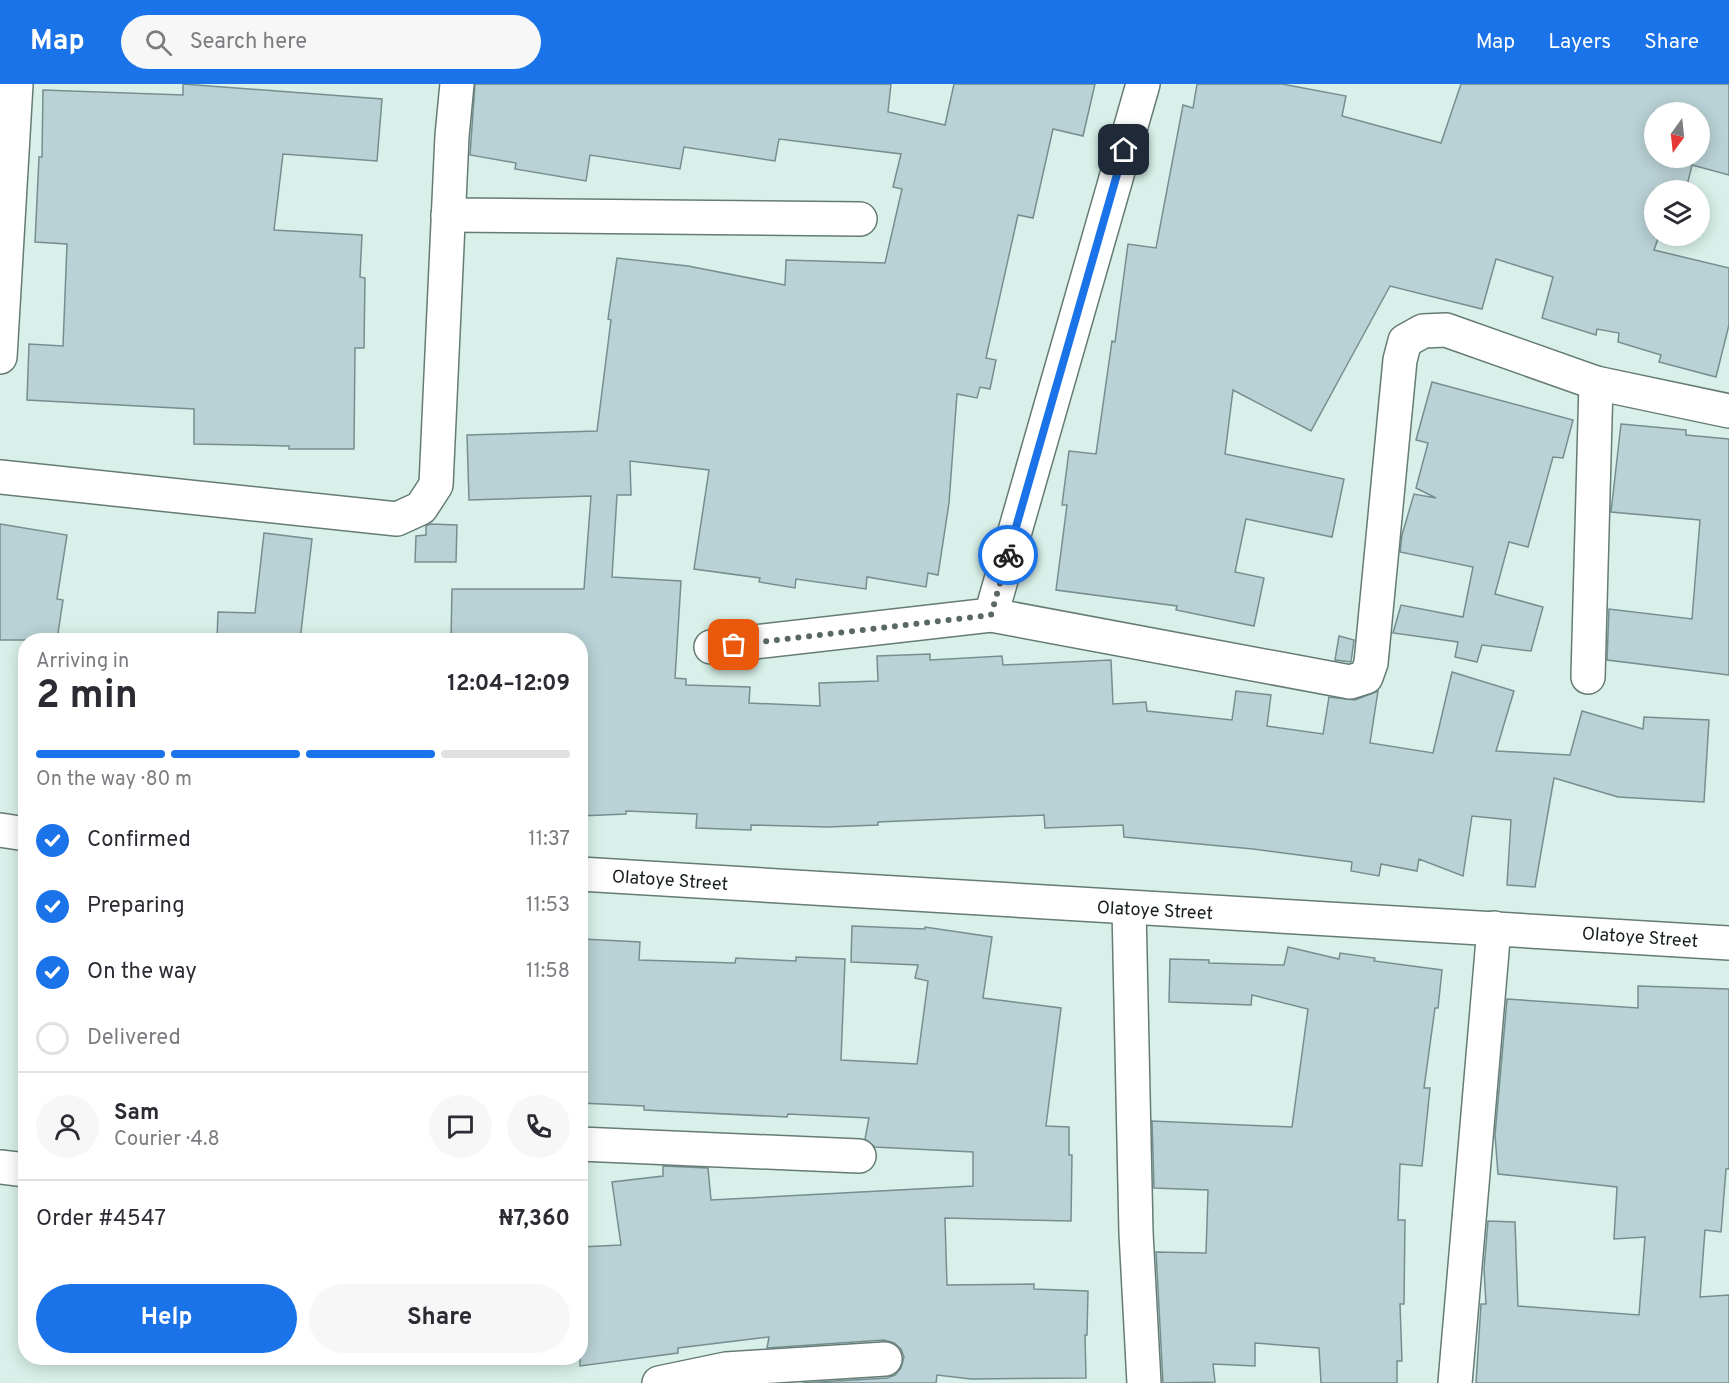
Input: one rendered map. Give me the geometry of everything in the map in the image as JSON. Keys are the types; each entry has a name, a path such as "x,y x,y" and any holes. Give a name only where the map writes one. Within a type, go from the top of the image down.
{"street":[{"path":"0,357 16,84"},
{"path":"0,477 398,519 421,508 436,485 448,215 457,84"},
{"path":"991,615 1143,84"},
{"path":"448,215 860,219"},
{"path":"711,647 991,615 1350,681 1366,677 1371,663 1400,360 1405,341 1423,331 1446,330 1596,383 1729,411"},
{"path":"1588,677 1596,383"},
{"path":"0,830 18,833"},
{"name":"Olatoye Street","path":"588,874 1729,943"},
{"path":"1128,908 1136,1233 1144,1383"},
{"path":"1455,1383 1494,928"},
{"path":"588,1144 859,1156"},
{"path":"0,1167 18,1169"},
{"path":"659,1383 885,1359"}],"building":[{"path":"183,84 382,99 377,161 283,154 274,230 362,235 360,277 365,278 364,348 355,348 354,449 289,449 289,446 194,444 194,409 27,400 29,344 63,346 67,244 35,242 39,157 42,157 43,90 183,95"},
{"path":"475,84 891,84 888,112 945,125 954,84 1095,84 1083,136 1053,129 1033,218 1018,215 986,358 996,360 990,389 980,387 977,398 957,394 949,503 938,575 928,573 926,587 867,577 866,589 796,579 795,588 759,582 760,578 694,569 709,470 630,461 631,495 617,495 612,577 681,581 675,678 686,679 686,685 750,687 749,703 820,706 819,683 878,681 877,656 930,654 930,660 1002,656 1003,665 1111,660 1113,704 1146,702 1147,711 1232,720 1236,691 1271,695 1267,726 1323,734 1329,697 1355,700 1378,691 1370,743 1433,753 1452,672 1514,691 1496,751 1570,755 1582,711 1643,729 1644,717 1709,720 1704,802 1618,797 1554,778 1535,887 1507,885 1511,820 1472,816 1463,876 1419,859 1417,871 1381,864 1379,876 1351,871 1352,862 1253,849 1124,837 1123,825 1045,828 1044,815 878,822 878,825 827,827 751,825 751,830 696,828 697,814 626,811 626,814 588,816 588,633 451,633 452,589 584,589 591,496 469,500 467,435 597,431 611,320 608,319 617,258 688,266 785,285 786,260 885,263 902,189 893,187 901,154 779,139 775,161 684,147 680,169 590,155 586,181 515,169 516,163 470,155"},
{"path":"1197,84 1282,84 1346,96 1342,116 1441,143 1461,84 1729,84 1729,175 1703,168 1710,168 1710,102 1644,102 1644,168 1691,168 1688,180 1644,180 1644,246 1655,246 1654,250 1729,268 1729,325 1716,377 1659,362 1661,355 1618,342 1619,333 1597,329 1596,335 1542,318 1553,277 1496,259 1482,309 1390,286 1311,431 1233,390 1225,454 1344,479 1332,537 1246,519 1235,572 1264,578 1254,626 1176,610 1177,606 1056,590 1067,505 1062,505 1069,451 1096,454 1112,341 1115,342 1128,244 1156,248 1183,105 1193,108"},
{"path":"1432,382 1573,420 1563,458 1553,457 1528,547 1509,542 1495,594 1543,607 1531,651 1482,645 1477,662 1455,657 1458,642 1393,633 1401,605 1463,617 1473,567 1400,552 1402,535 1414,494 1436,498 1416,488 1428,443 1416,440"},
{"path":"1621,424 1686,430 1686,435 1729,439 1729,675 1607,660 1609,609 1692,619 1700,520 1611,512"},
{"path":"0,524 67,535 57,599 63,600 58,633 18,633 18,640 0,640"},
{"path":"430,524 457,525 456,562 415,562 416,536 426,535 426,526"},
{"path":"264,533 312,539 301,633 217,633 218,612 255,613"},
{"path":"1339,636 1354,640 1351,662 1335,660"},
{"path":"852,926 925,929 925,927 992,937 983,998 1061,1008 1046,1126 1069,1127 1069,1155 1072,1155 1071,1221 945,1218 947,1285 1034,1284 1034,1289 1088,1291 1087,1335 1085,1335 1086,1378 971,1379 937,1375 936,1383 802,1383 887,1378 895,1375 901,1368 904,1357 901,1349 894,1343 884,1340 767,1348 769,1337 678,1348 678,1353 588,1365 588,1247 621,1245 612,1182 663,1176 663,1166 708,1168 711,1200 973,1186 973,1152 875,1147 865,1139 869,1118 788,1114 787,1117 644,1110 644,1106 588,1103 588,939 640,942 639,960 735,963 736,958 796,961 796,957 845,959 841,1060 917,1064 928,981 915,978 918,965 851,962"},
{"path":"1288,947 1339,959 1340,953 1375,958 1374,961 1442,970 1424,1088 1430,1088 1422,1166 1400,1164 1398,1220 1405,1220 1404,1304 1400,1304 1402,1361 1397,1361 1397,1383 1321,1383 1319,1348 1255,1343 1255,1366 1213,1364 1215,1382 1163,1383 1156,1252 1206,1253 1208,1190 1154,1188 1152,1121 1292,1127 1308,1009 1252,995 1251,1005 1169,1002 1170,959 1209,960 1209,963 1284,965"},
{"path":"1638,986 1729,989 1729,1169 1726,1169 1721,1232 1705,1230 1700,1297 1729,1295 1729,1383 1476,1383 1481,1304 1486,1304 1484,1269 1488,1221 1515,1222 1518,1306 1639,1315 1645,1237 1614,1239 1617,1187 1498,1174 1495,1135 1507,999 1638,1008"}],"way so far":[{"path":"734,645 991,615 1008,555"}],"route":[{"path":"1008,555 1124,150"}]}
